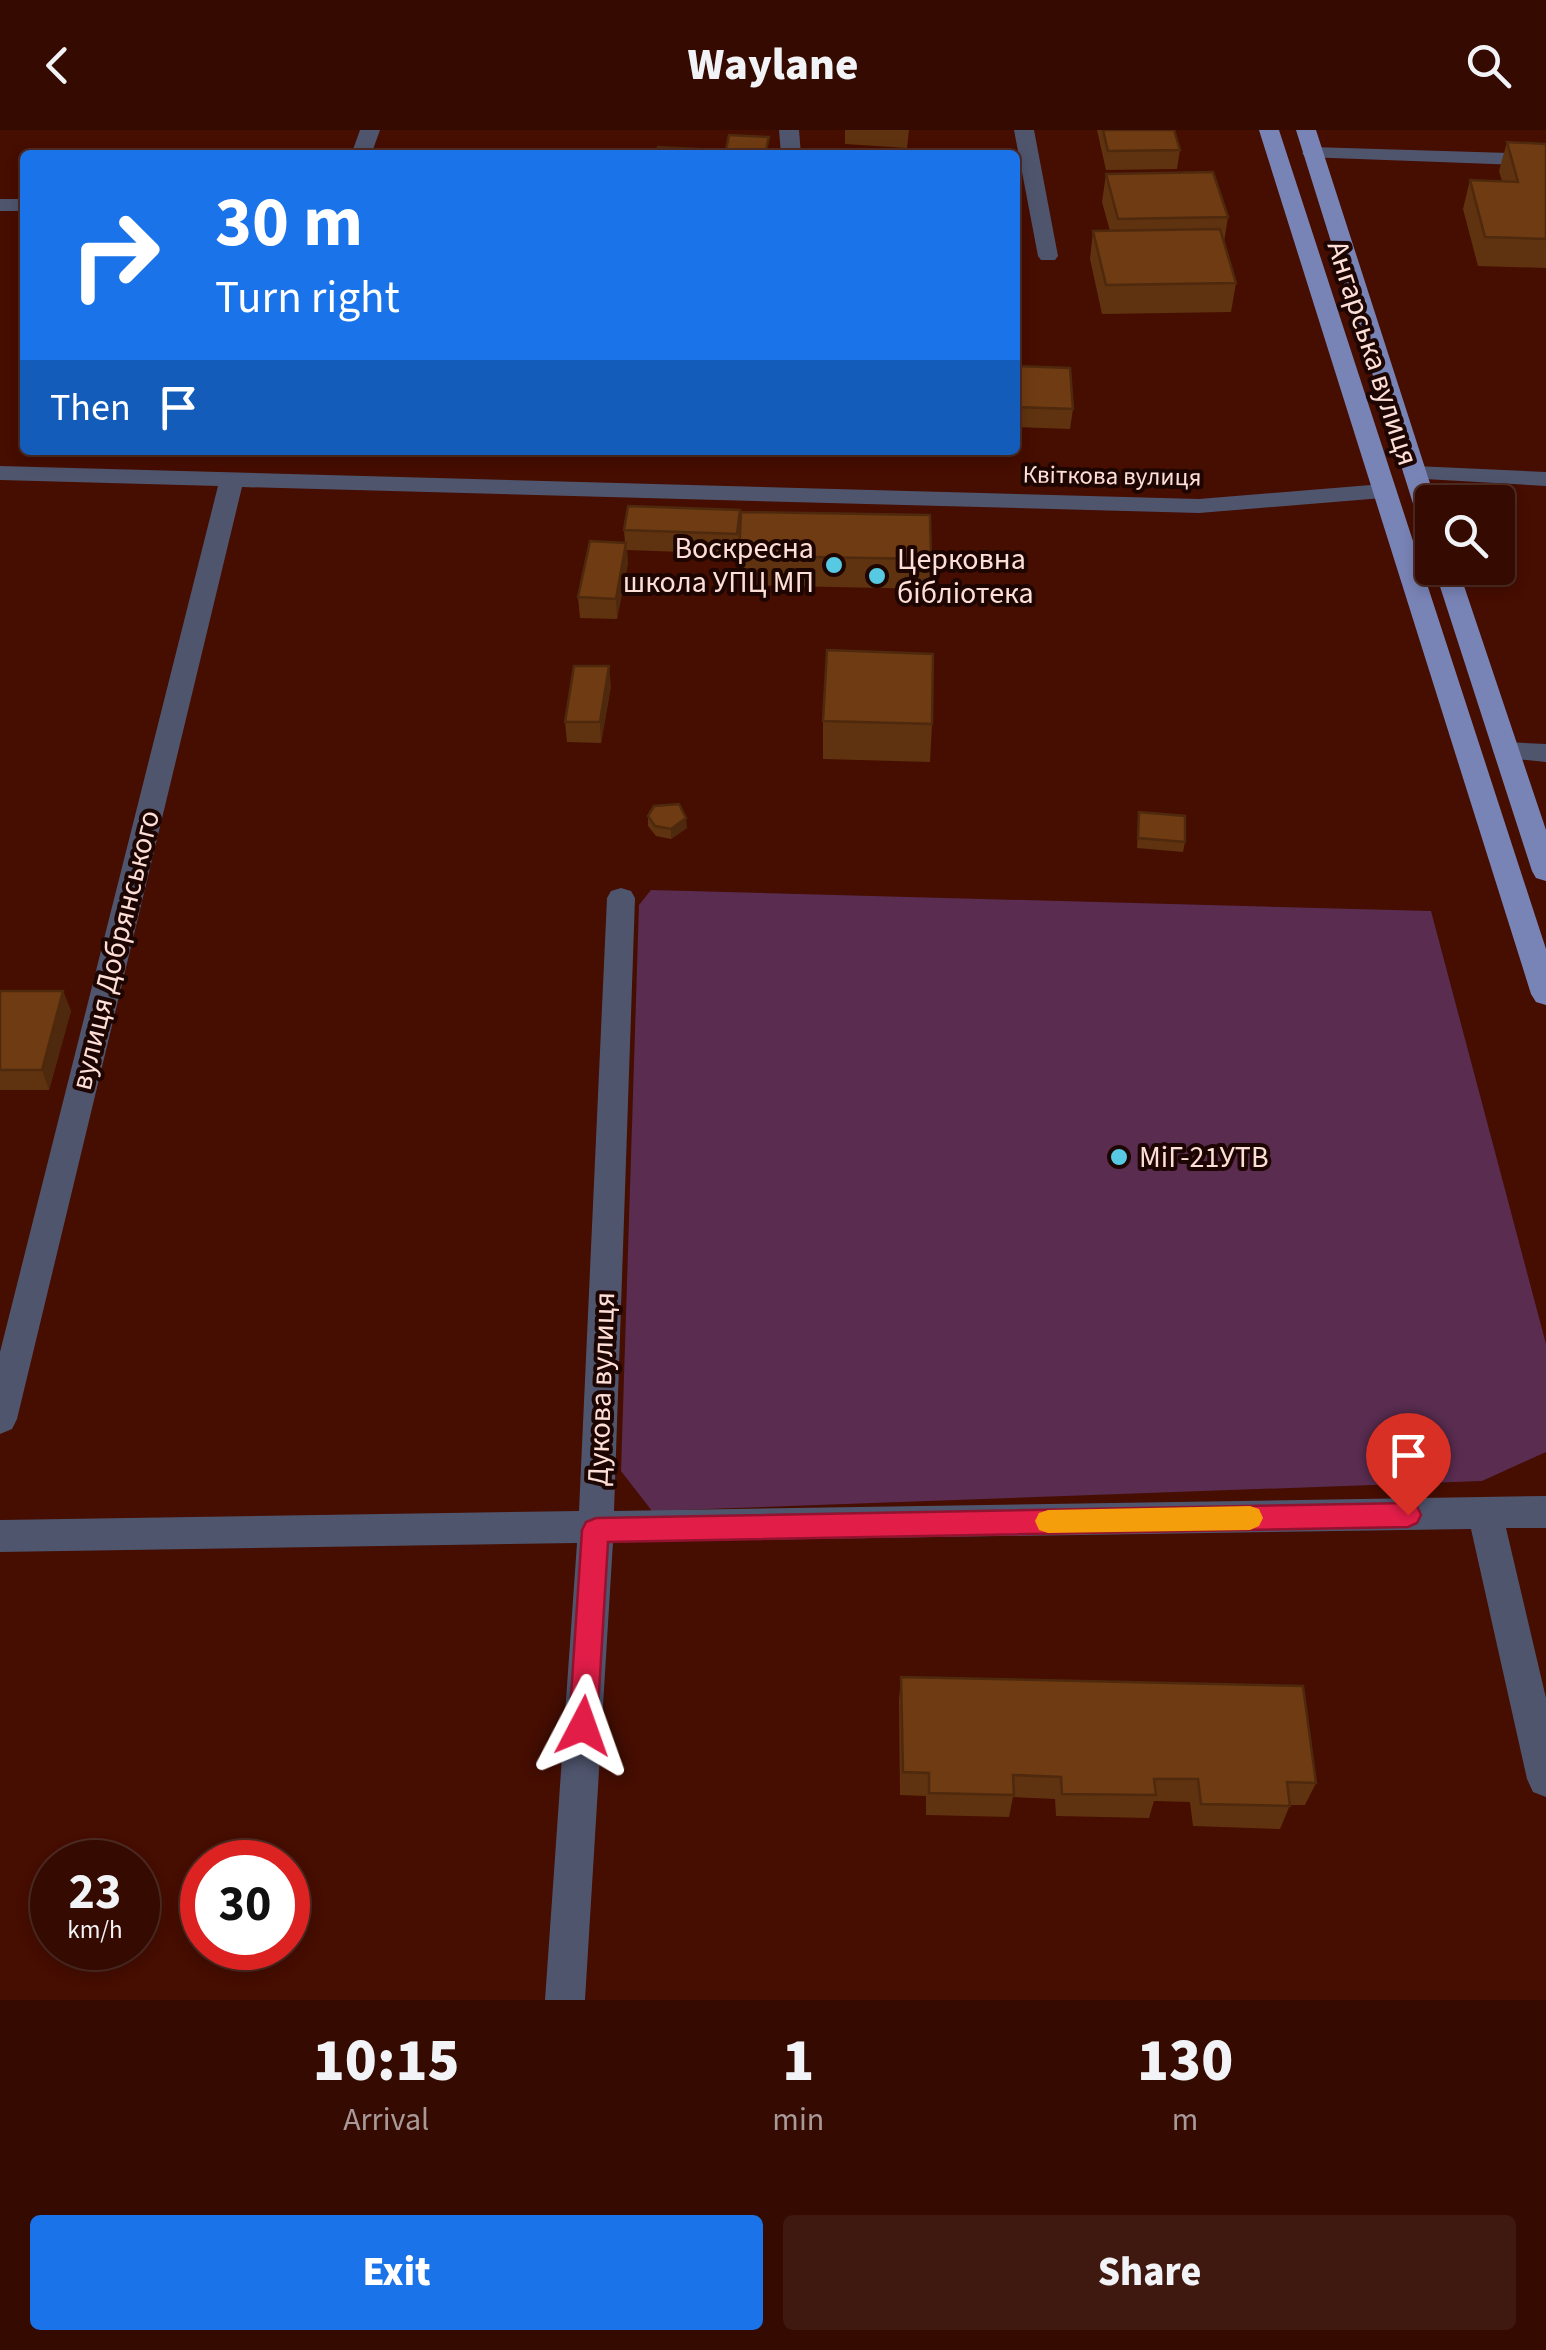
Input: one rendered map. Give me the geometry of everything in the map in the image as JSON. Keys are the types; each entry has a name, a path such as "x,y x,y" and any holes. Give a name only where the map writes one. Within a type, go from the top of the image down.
{"main road":[{"name":"Ангарська вулиця","path":"1268,130 1546,994"},
{"name":"Ангарська вулиця","path":"1309,141 1419,485"},
{"path":"1452,585 1546,871"}],"street":[{"path":"1024,130 1048,256"},
{"path":"1309,141 1546,160"},
{"name":"Квіткова вулиця","path":"0,472 230,482 1200,506 1384,491"},
{"path":"1415,473 1546,479"},
{"name":"вулиця Добрянського","path":"0,1419 230,482"},
{"path":"1506,751 1546,754"},
{"name":"Дукова вулиця","path":"565,2000 596,1530 621,898"},
{"path":"0,1536 596,1530 1546,1512"},
{"path":"1485,1514 1546,1779"}],"shaded area":[{"path":"651,890 1431,911 1546,1344 1546,1452 1482,1481 652,1511 621,1471 639,905"}],"building":[{"path":"1103,130 1174,130 1180,150 1108,151"},
{"path":"729,135 769,137 766,150 726,150"},
{"path":"1507,142 1546,144 1546,239 1485,237 1470,180 1518,182"},
{"path":"658,147 716,150 657,150"},
{"path":"1213,172 1228,217 1118,219 1106,174"},
{"path":"1220,229 1236,283 1106,285 1093,231"},
{"path":"1020,366 1070,368 1073,409 1020,407"},
{"path":"628,506 740,510 737,534 624,530"},
{"path":"741,512 930,515 931,559 739,556"},
{"path":"590,541 626,543 616,599 578,597"},
{"path":"827,650 933,654 932,724 823,721"},
{"path":"574,666 609,666 600,722 565,722"},
{"path":"679,804 686,818 671,829 655,826 648,816 654,806"},
{"path":"1139,812 1185,816 1185,842 1138,838"},
{"path":"0,991 63,991 42,1070 0,1070"},
{"path":"901,1677 1303,1686 1316,1783 1287,1782 1290,1806 1201,1804 1198,1779 1154,1779 1156,1795 1062,1794 1061,1777 1013,1775 1014,1795 929,1793 929,1773 903,1772"}],"slow traffic":[{"path":"1048,1521 1250,1518"}],"place":[{"name":"Воскресна школа УПЦ МП","path":"834,565"},
{"name":"Церковна бібліотека","path":"877,576"},
{"name":"МіГ-21УТВ","path":"1119,1157"}],"route":[{"path":"583,1726 596,1530 1408,1515"}]}
